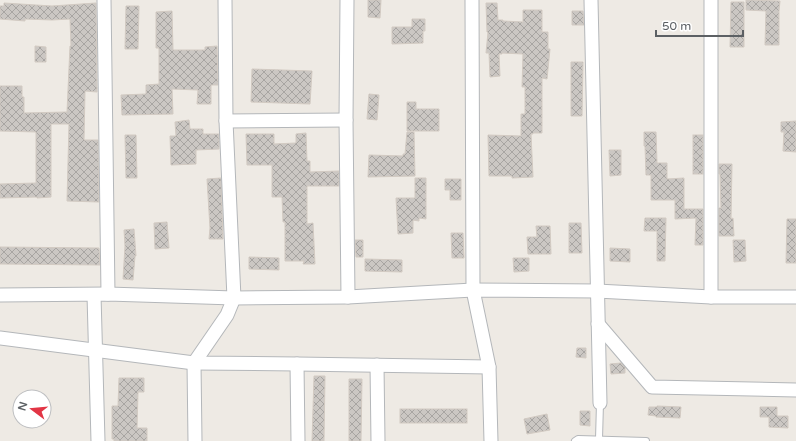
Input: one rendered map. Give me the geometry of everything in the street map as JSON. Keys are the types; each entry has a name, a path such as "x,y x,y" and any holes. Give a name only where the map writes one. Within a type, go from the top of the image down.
{"street":[{"path":"104,0 108,294"},
{"path":"195,441 194,363 227,315 234,298 226,121 225,0"},
{"path":"347,0 346,120 348,297"},
{"path":"472,0 473,290 488,367 491,441"},
{"path":"591,0 600,403"},
{"path":"711,0 711,297"},
{"path":"226,121 346,120"},
{"path":"0,295 108,294 234,298 348,297 473,290 597,291 711,297 796,297"},
{"path":"94,294 98,441"},
{"path":"598,324 652,387 796,390"},
{"path":"0,338 194,363 488,367"},
{"path":"296,364 298,441"},
{"path":"377,365 378,441"}],"lane":[{"path":"599,439 600,403"},
{"path":"575,441 578,439 646,441"}],"building":[{"path":"368,0 381,0 380,18 368,17"},
{"path":"746,0 780,1 779,45 765,45 766,11 746,10"},
{"path":"731,2 744,2 744,47 730,47"},
{"path":"4,3 52,6 96,3 97,92 85,91 84,140 98,140 99,202 67,201 69,124 51,124 51,197 0,198 0,184 36,183 36,132 0,131 0,86 22,86 24,113 67,112 71,46 70,19 25,19 25,21 0,19 0,6 4,6"},
{"path":"486,3 497,3 498,20 503,21 523,22 523,10 542,10 542,32 548,32 548,49 550,49 547,79 542,78 542,133 531,134 533,177 512,178 512,176 489,176 488,135 521,136 521,114 525,114 525,87 522,87 523,54 499,54 500,76 490,77 489,53 486,53 488,32"},
{"path":"126,6 139,6 138,49 125,49"},
{"path":"172,11 173,50 205,50 205,47 217,46 218,85 211,85 211,104 197,104 198,90 172,89 173,114 122,115 121,95 146,94 146,85 159,84 159,48 156,48 156,12"},
{"path":"572,11 583,11 584,25 572,25"},
{"path":"412,19 425,19 423,43 392,44 392,27 412,27"},
{"path":"35,46 46,47 46,62 35,62"},
{"path":"571,62 583,62 582,116 571,116"},
{"path":"252,69 312,71 310,104 251,102"},
{"path":"369,94 379,95 377,120 367,119"},
{"path":"407,102 416,102 416,109 439,109 439,131 407,131"},
{"path":"189,120 190,129 203,129 203,134 219,134 219,149 196,150 196,164 171,165 170,136 176,136 175,122"},
{"path":"796,121 796,152 783,151 784,132 781,132 781,122"},
{"path":"407,132 414,132 415,176 368,177 369,155 403,156 403,154 405,154"},
{"path":"644,132 656,132 657,163 667,163 667,179 684,178 684,209 703,209 703,245 695,245 696,218 675,219 675,200 651,200 651,175 646,175"},
{"path":"306,133 307,161 310,161 310,172 339,171 339,186 307,186 307,224 313,223 315,264 303,264 304,261 285,261 285,222 283,222 282,197 272,197 272,165 247,165 246,134 274,134 274,144 296,143 296,134"},
{"path":"125,135 136,135 137,178 126,178"},
{"path":"693,135 703,135 703,174 693,174"},
{"path":"609,150 621,150 621,175 610,176"},
{"path":"719,164 732,164 731,219 733,218 734,236 719,236 719,208 721,208"},
{"path":"221,178 223,239 209,239 210,228 207,179"},
{"path":"415,178 426,178 426,219 419,218 419,221 413,220 413,233 398,234 396,198 415,198"},
{"path":"445,179 461,179 461,200 450,200 450,190 445,190"},
{"path":"645,218 666,218 665,261 657,261 657,231 644,231"},
{"path":"787,219 796,219 796,263 786,263"},
{"path":"167,222 169,248 155,249 154,223"},
{"path":"569,223 581,223 582,253 569,253"},
{"path":"536,226 550,226 551,254 528,254 527,237 537,237"},
{"path":"134,229 136,256 133,280 123,279 125,246 124,230"},
{"path":"451,233 463,233 464,258 452,258"},
{"path":"355,240 363,240 363,257 356,257"},
{"path":"733,240 745,240 746,261 734,262"},
{"path":"0,247 99,248 100,265 0,264"},
{"path":"610,248 630,249 630,262 610,261"},
{"path":"249,257 279,258 279,270 249,269"},
{"path":"513,258 529,258 529,271 514,272"},
{"path":"365,259 402,260 402,272 365,271"},
{"path":"577,348 586,348 586,358 576,357"},
{"path":"621,363 625,367 625,373 611,374 610,364"},
{"path":"314,376 325,376 324,441 312,441"},
{"path":"119,378 144,378 144,392 138,392 137,428 147,428 147,441 114,441 114,439 112,439 112,406 118,406"},
{"path":"349,379 362,379 361,441 349,441"},
{"path":"649,407 681,407 680,418 656,417 648,415"},
{"path":"760,407 777,407 777,416 788,416 788,428 769,427 769,417 760,417"},
{"path":"400,409 467,409 467,423 400,423"},
{"path":"580,411 590,411 590,426 580,425"},
{"path":"547,414 550,430 527,434 524,419"}]}
